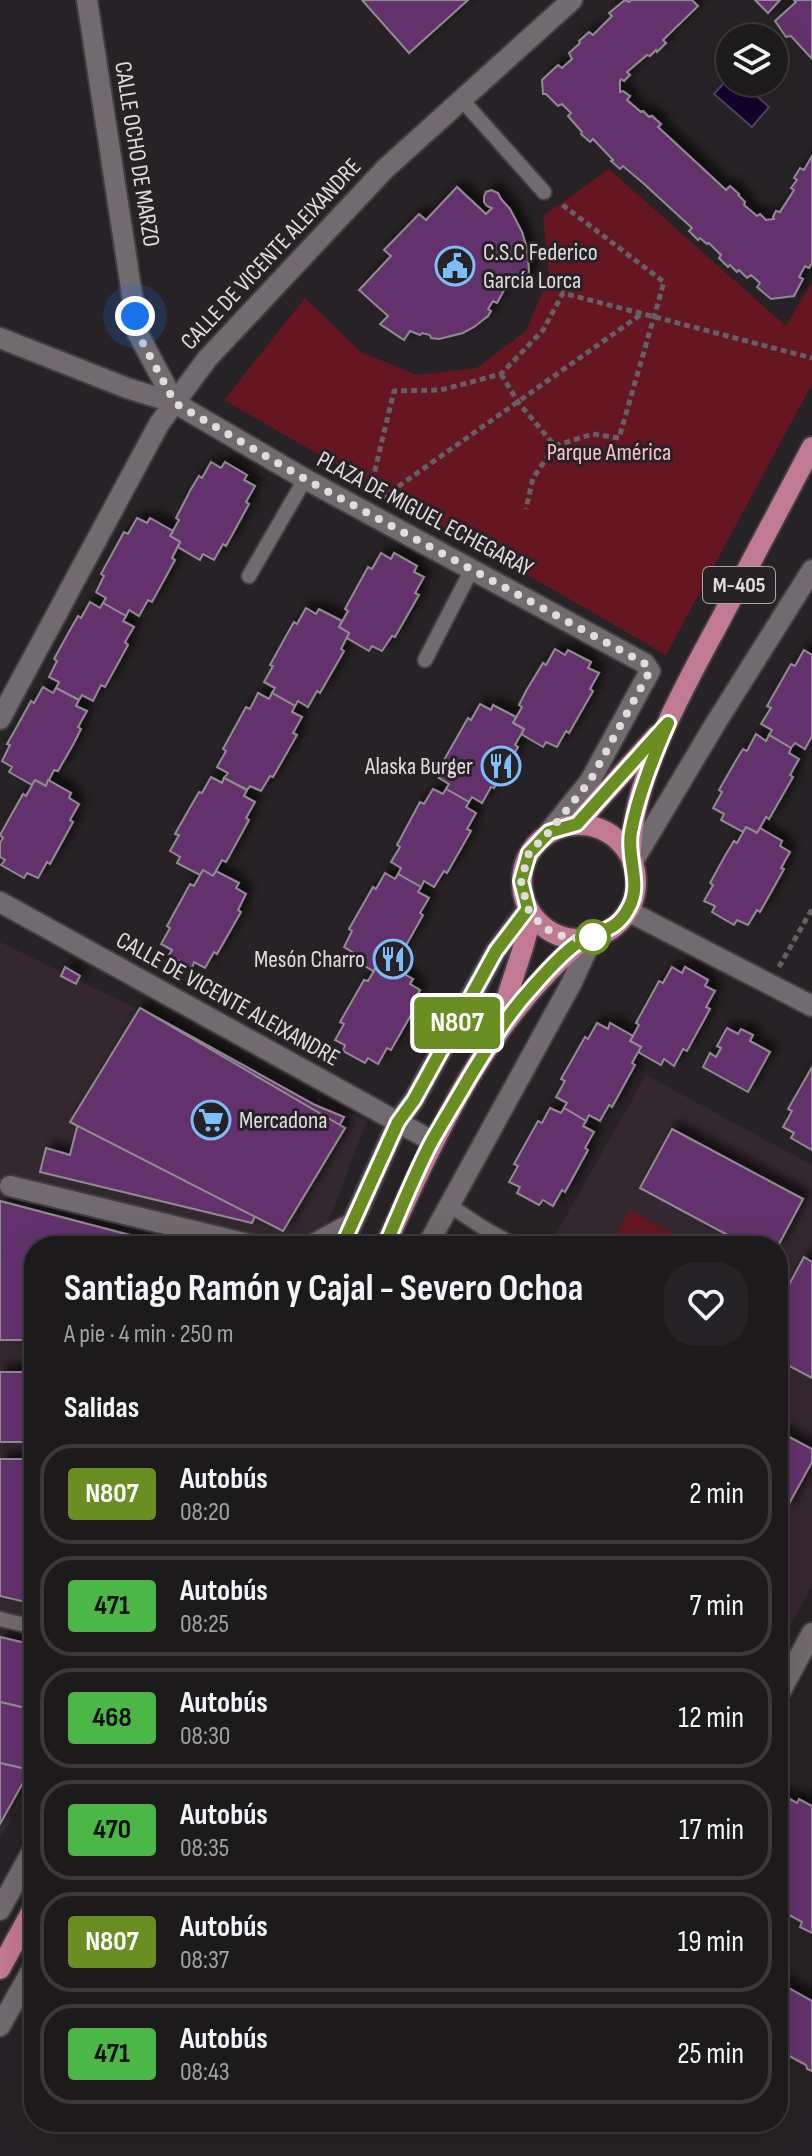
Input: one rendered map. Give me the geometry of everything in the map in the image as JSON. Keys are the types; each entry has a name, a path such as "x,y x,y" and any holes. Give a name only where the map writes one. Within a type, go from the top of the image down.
{"main road":[{"name":"M-405","path":"628,911 634,894 635,876 630,835 648,772 668,723 812,447"},
{"name":"M-405","path":"577,824 668,723"},
{"path":"589,938 555,934 542,926 530,912 521,881 529,853 549,832 577,824 593,826 609,833 622,844 631,860"},
{"path":"389,1236 432,1141 490,1043 529,991 560,958 589,938 613,927 628,911"},
{"path":"490,1043 522,951 530,912"},
{"path":"0,1969 24,1925"}],"street":[{"name":"CALLE OCHO DE MARZO","path":"87,0 138,334 175,403"},
{"name":"CALLE DE VICENTE ALEIXANDRE","path":"0,719 159,424 207,359 385,169 572,0"},
{"name":"PLAZA DE MIGUEL ECHEGARAY","path":"0,338 127,388 175,403 305,479 644,663 650,671 590,781 549,832"},
{"path":"631,860 812,570"},
{"name":"CALLE DE VICENTE ALEIXANDRE","path":"0,902 432,1141"},
{"path":"628,911 812,1006"},
{"path":"346,1236 398,1122 414,1100 496,951 530,912"},
{"path":"432,1236 571,984 589,938"},
{"path":"10,1186 215,1236"},
{"path":"328,1236 352,1223"},
{"path":"788,1677 812,1633"},
{"path":"0,1910 24,1866"},
{"path":"0,2026 24,1984"}],"lane":[{"path":"462,100 544,192"},
{"path":"249,576 305,479"},
{"path":"425,660 472,569"},
{"path":"449,1205 498,1236"},
{"path":"0,1619 24,1625"}],"path":[{"path":"526,509 533,478 555,446 593,434 619,438 664,282 544,192"},
{"path":"365,510 394,391 441,390 501,374 543,330 563,293 812,358"},
{"path":"365,510 643,313"},
{"path":"501,374 518,402 555,446"},
{"path":"769,984 812,909"}],"shaded area":[{"path":"716,96 757,96 769,107 752,127"},
{"path":"0,942 367,1121 323,1236 24,1236 24,1797 0,1839"},
{"path":"646,1075 812,1165 812,1586 788,1629 788,1236 555,1236"}],"green space":[{"name":"Parque América","path":"609,169 786,326 812,281 812,384 666,655 224,400 305,298 361,352 417,375 477,368 526,331 549,276 543,216"},
{"path":"630,1210 677,1236 616,1236"}],"building":[{"path":"362,0 468,0 409,53"},
{"path":"625,0 692,0 698,6 663,40 666,43 657,52 647,55 627,72 630,75 624,81 621,79 620,92 630,96 627,100 661,124 658,127 726,190 730,186 739,194 744,205 757,216 760,214 766,220 774,219 776,211 780,212 794,190 791,188 800,168 804,170 812,156 812,263 809,268 805,266 799,277 803,279 794,296 771,299 757,287 760,283 751,275 747,278 739,270 737,272 730,265 728,267 709,243 700,238 698,240 689,231 692,228 643,183 623,166 620,169 593,139 590,142 581,134 568,116 571,113 562,104 558,106 543,94 542,80 558,65 562,68 572,59 569,53 579,41 589,32 593,35 612,16 609,13"},
{"path":"755,0 780,0 768,13"},
{"path":"794,0 812,0 812,59 791,36 788,37 788,24 777,24 775,21 796,2"},
{"name":"C.S.C Federico García Lorca","path":"457,187 486,214 492,208 484,202 484,197 491,190 498,193 510,209 527,249 529,271 526,288 508,283 497,303 493,301 488,309 491,311 488,316 463,333 439,339 410,331 404,340 380,324 388,316 359,290 391,256 384,250 419,214 426,220"},
{"path":"211,462 221,468 225,462 247,475 244,480 255,486 246,502 249,504 226,546 223,544 214,560 203,554 200,560 178,547 180,542 170,536 191,489"},
{"path":"137,518 147,523 150,518 173,531 170,536 180,542 172,558 175,560 152,602 148,600 139,616 129,610 126,616 103,603 106,598 96,592 104,576 101,574 124,532 128,534"},
{"path":"381,553 391,559 394,553 417,566 414,572 424,577 415,593 419,595 395,637 392,636 382,651 372,646 369,651 347,638 349,633 339,627 348,611 345,609 368,567 372,569"},
{"path":"90,602 100,608 103,603 126,616 123,621 134,627 125,642 128,645 105,687 101,685 93,701 82,695 79,700 56,688 59,682 49,677 57,661 54,659 78,616 81,618"},
{"path":"306,608 316,614 319,609 342,621 339,627 349,633 341,649 344,651 320,693 317,691 308,707 298,701 295,706 272,693 275,688 264,682 286,636"},
{"path":"555,649 565,655 568,650 591,662 588,668 599,673 590,689 593,691 569,733 566,731 557,747 546,742 543,747 521,734 524,729 513,723 526,691"},
{"path":"804,650 812,655 812,736 805,749 795,743 791,748 769,735 772,730 761,724 771,708 767,706 791,664 795,666"},
{"path":"43,687 53,693 56,688 79,700 76,706 87,711 74,743 46,786 35,780 32,785 9,772 12,767 2,761 10,745 7,744 31,701 34,703"},
{"path":"258,693 269,699 272,693 295,706 292,712 302,717 293,733 297,735 273,777 270,776 261,791 250,786 247,790 224,778 228,773 217,767 226,751 223,749 246,707 250,709"},
{"path":"480,704 491,710 493,705 516,717 513,723 524,729 515,745 518,747 482,803 472,797 469,802 446,789 449,784 439,778 447,762 444,760 468,718 471,720"},
{"path":"756,734 766,741 769,735 791,748 789,753 799,759 790,775 793,777 769,819 766,817 757,833 746,827 743,832 721,820 724,814 713,808 735,762 743,749 747,751"},
{"path":"211,777 222,783 224,778 247,790 244,796 255,802 246,818 249,820 226,862 222,860 213,876 203,870 200,875 177,863 180,857 170,851 179,835 176,832"},
{"path":"35,780 46,786 48,780 71,793 69,798 79,804 70,820 73,822 50,864 47,862 38,878 27,873 24,878 1,865 5,860 0,857 3,838 0,835 23,794 26,796"},
{"path":"433,789 443,794 446,789 469,802 466,807 476,813 467,829 471,831 447,873 444,871 434,887 424,881 421,887 398,874 401,868 391,862 420,802 424,804"},
{"path":"746,827 757,833 760,828 782,841 780,846 790,852 760,912 757,910 748,925 737,920 734,925 712,912 715,906 704,901 726,854"},
{"path":"203,870 213,876 216,871 239,883 236,888 246,894 238,910 241,912 217,954 214,952 205,968 194,962 192,968 169,955 172,950 161,944 170,928 167,926 190,884 194,886"},
{"path":"385,873 395,879 398,874 421,887 418,892 429,898 399,958 396,956 387,971 377,966 373,971 351,958 354,953 344,947 352,931 349,929 373,887 376,889"},
{"path":"377,966 387,971 390,966 413,979 410,984 420,990 411,1006 415,1008 391,1050 387,1048 378,1064 368,1058 365,1063 343,1051 345,1045 335,1040 344,1024 340,1022 364,980 368,981"},
{"path":"65,967 80,976 76,984 61,976"},
{"path":"672,967 682,973 685,967 708,980 705,986 715,991 706,1007 710,1009 687,1051 683,1049 674,1066 664,1059 661,1065 638,1052 641,1047 630,1041 639,1025 636,1023 659,981 663,983"},
{"name":"Mercadona","path":"140,1008 315,1105 344,1117 283,1231 255,1216 252,1223 40,1172 46,1148 70,1155 78,1123"},
{"name":"Mercadona","path":"140,1008 345,1128 283,1231 70,1122"},
{"path":"597,1023 608,1029 610,1023 633,1036 630,1041 641,1047 632,1063 635,1065 612,1107 609,1105 600,1121 589,1115 586,1121 564,1108 567,1103 556,1097 565,1081 561,1079 585,1037 588,1039"},
{"path":"727,1028 738,1034 741,1029 753,1035 750,1041 770,1052 748,1092 703,1067 710,1053 716,1057 721,1048 717,1046"},
{"path":"812,1067 812,1150 791,1138 794,1133 783,1127 792,1111 788,1109"},
{"path":"550,1108 561,1113 564,1108 586,1121 583,1126 594,1132 585,1148 588,1150 565,1192 562,1190 553,1206 543,1200 539,1205 517,1193 520,1187 509,1182 518,1166 514,1164 538,1121 542,1123"},
{"path":"672,1129 803,1199 783,1236 729,1236 640,1188"},
{"path":"0,1201 134,1236 24,1236 24,1340 0,1340"},
{"path":"804,1257 812,1262 812,1378 788,1365 788,1287"},
{"path":"0,1372 24,1372 24,1442 0,1442"},
{"path":"788,1436 812,1449 812,1462 788,1505"},
{"path":"0,1459 24,1459 24,1602 0,1596"},
{"path":"0,1637 24,1643 24,1708 0,1702"},
{"path":"0,1702 24,1708 24,1769 0,1763"},
{"path":"0,1763 24,1769 24,1781 0,1824"},
{"path":"788,1798 797,1803 799,1799 812,1806 812,1933 800,1927 802,1922 788,1914"},
{"path":"788,1988 812,2001 812,2071 788,2055"}],"bus line":[{"name":"N807","path":"347,1236 398,1122 414,1100 496,951 528,909 521,881 529,853 549,832 577,824 668,723 648,772 630,835 635,876 634,894 628,911 613,927 585,938 560,958 529,991 490,1043 432,1141 389,1236"}],"place":[{"name":"C.S.C Federico García Lorca","path":"455,266"},
{"name":"Alaska Burger","path":"501,766"},
{"name":"Mesón Charro","path":"393,959"},
{"name":"Mercadona","path":"211,1120"}],"route":[{"path":"135,316 138,334 175,403 305,479 648,667 650,671 590,781 529,853 521,881 528,909 542,926 570,938 593,937"}]}
